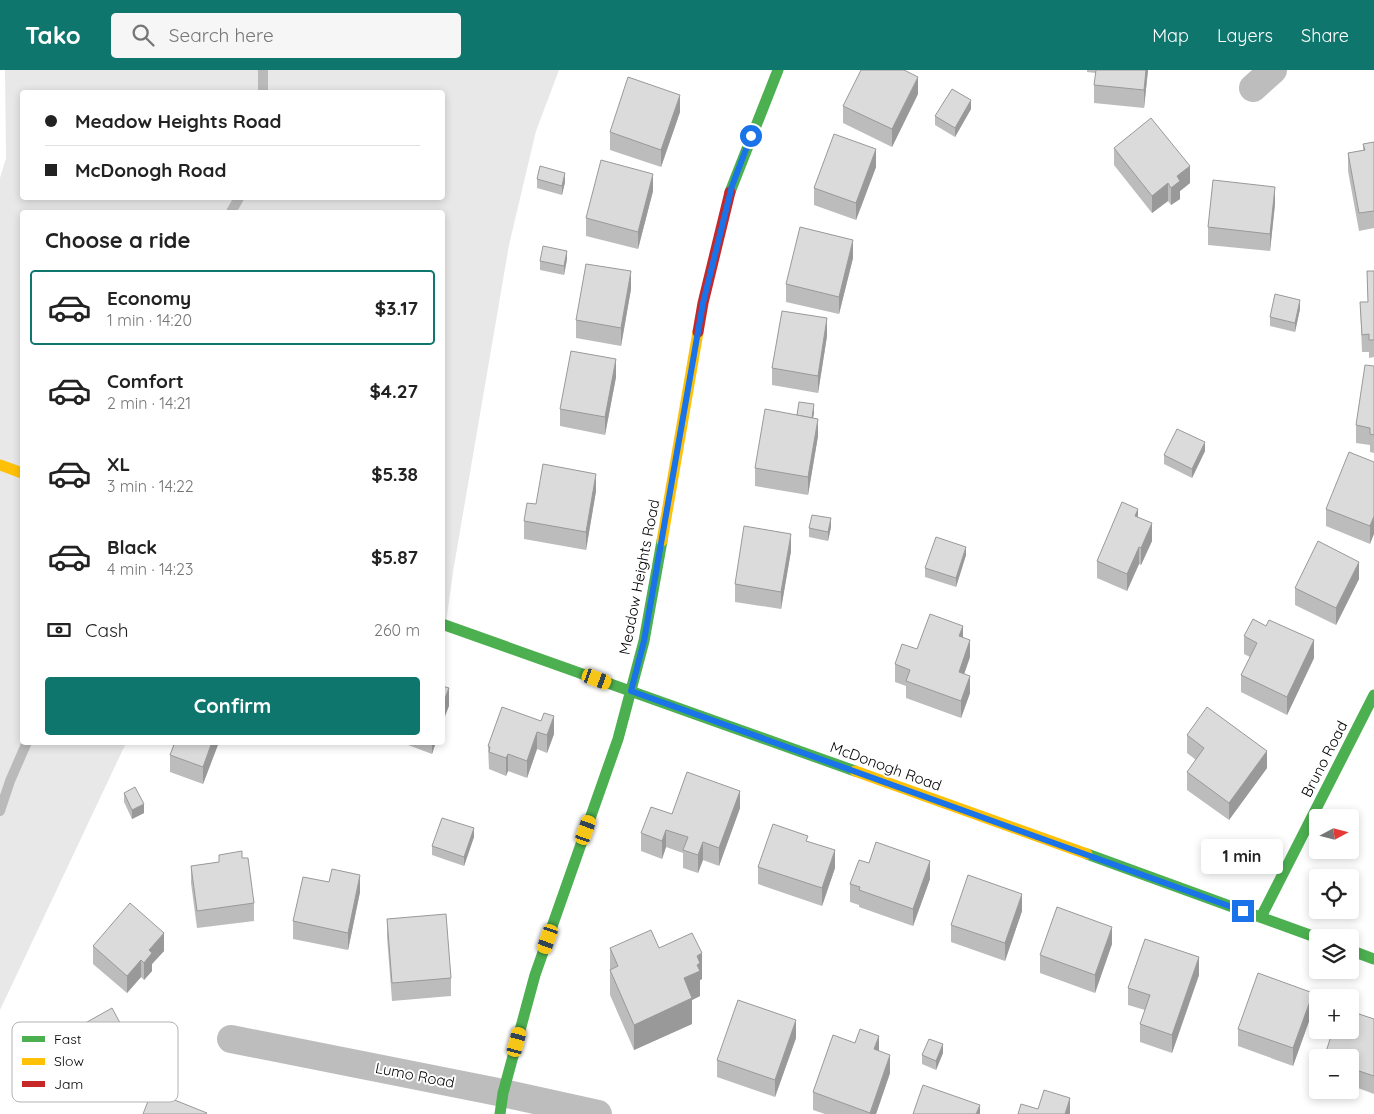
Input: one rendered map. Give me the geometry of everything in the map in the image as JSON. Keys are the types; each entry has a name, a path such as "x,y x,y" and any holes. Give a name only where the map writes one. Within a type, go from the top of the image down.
{"street":[{"name":"Meadow Heights Road","path":"502,1103 535,975 618,739 631,691 644,641 703,303 732,186 770,86 778,70"},
{"path":"1253,88 1273,70"},
{"path":"0,464 20,472"},
{"name":"McDonogh Road","path":"445,625 1309,935"},
{"name":"Bruno Road","path":"1261,917 1374,695"},
{"path":"1359,953 1374,959"},
{"name":"Lumo Road","path":"231,1039 502,1103 598,1114"}],"shaded area":[{"path":"5,70 559,70 536,131 509,245 453,572 445,630 445,210 20,210 20,745 125,745 0,1010 0,178 6,158"}],"building":[{"path":"861,70 904,70 918,77 892,129 843,106"},
{"path":"1096,70 1146,70 1144,90 1094,85"},
{"path":"628,77 680,95 661,150 610,132"},
{"path":"952,89 971,100 955,128 935,116"},
{"path":"1151,118 1190,166 1177,176 1180,181 1171,188 1168,183 1152,196 1114,148"},
{"path":"834,134 876,149 856,203 814,188"},
{"path":"1374,142 1374,211 1359,213 1348,153 1365,150 1363,144"},
{"path":"601,160 653,174 638,232 586,218"},
{"path":"540,166 565,173 562,186 537,179"},
{"path":"1213,180 1275,187 1270,234 1208,227"},
{"path":"800,227 853,240 839,297 786,284"},
{"path":"543,246 567,251 564,266 540,261"},
{"path":"586,264 631,271 621,328 576,320"},
{"path":"1367,271 1374,271 1374,340 1369,340 1369,334 1362,335 1360,302 1368,302"},
{"path":"1275,294 1300,300 1295,323 1270,317"},
{"path":"782,311 827,318 818,376 772,368"},
{"path":"571,351 616,359 605,417 560,409"},
{"path":"1365,365 1374,366 1374,435 1370,434 1370,428 1356,425"},
{"path":"799,402 814,404 812,418 797,415"},
{"path":"765,409 818,419 808,477 755,468"},
{"path":"1177,429 1205,442 1192,469 1164,455"},
{"path":"1349,452 1374,462 1374,516 1370,526 1326,509"},
{"path":"543,464 596,474 586,532 524,521 527,503 536,504"},
{"path":"1122,502 1138,509 1135,516 1152,523 1127,574 1097,561"},
{"path":"812,515 831,518 828,532 809,528"},
{"path":"744,526 791,534 781,592 735,584"},
{"path":"936,537 966,547 956,578 925,568"},
{"path":"1318,541 1359,562 1336,608 1295,588"},
{"path":"930,614 963,626 959,636 970,640 959,672 970,676 961,701 906,681 910,670 895,664 902,644 917,649"},
{"path":"1253,619 1266,626 1269,620 1314,640 1287,697 1241,675 1257,643 1244,636"},
{"path":"445,687 449,688 445,698"},
{"path":"502,707 541,721 544,713 554,716 547,735 537,732 527,761 508,754 506,758 489,752 490,747 488,746"},
{"path":"1207,707 1267,751 1229,803 1187,772 1204,748 1187,735"},
{"path":"174,745 211,745 203,767 170,755"},
{"path":"687,772 740,791 719,848 703,842 698,855 683,850 688,837 666,830 662,841 641,833 651,807 672,814"},
{"path":"135,787 144,804 132,810 124,793"},
{"path":"442,818 474,828 464,857 432,846"},
{"path":"773,824 808,836 806,841 835,850 822,888 758,867"},
{"path":"876,842 930,861 913,909 859,890 860,887 850,884 859,860 869,863"},
{"path":"242,851 242,858 248,858 254,903 197,911 191,866 219,862 219,855"},
{"path":"332,869 360,875 348,933 293,921 303,877 329,882"},
{"path":"968,875 1022,894 1005,943 951,925"},
{"path":"130,903 164,933 149,950 152,953 144,963 141,960 127,976 93,946"},
{"path":"1057,907 1112,927 1095,975 1040,955"},
{"path":"446,914 451,978 392,983 387,919"},
{"path":"651,930 659,948 692,933 702,953 697,956 700,963 697,965 700,971 684,978 692,998 634,1025 610,970 618,966 610,948"},
{"path":"1145,939 1199,957 1172,1035 1140,1024 1150,995 1128,988"},
{"path":"1258,973 1309,992 1309,1004 1293,1048 1238,1029"},
{"path":"738,1000 796,1020 775,1080 717,1060"},
{"path":"112,1008 120,1022 87,1022"},
{"path":"1359,1014 1374,1019 1374,1076 1359,1071 1359,1049 1327,1049 1330,1039 1359,1039"},
{"path":"860,1029 879,1036 874,1049 890,1055 870,1113 813,1092 833,1035 855,1043"},
{"path":"929,1039 943,1044 936,1061 922,1055"},
{"path":"923,1085 980,1105 976,1114 913,1114"},
{"path":"1044,1090 1070,1098 1065,1114 1018,1114 1021,1104 1038,1109"},
{"path":"178,1101 207,1113 206,1114 143,1114 148,1102"}],"waterway":[{"path":"263,70 263,90"},
{"path":"232,210 238,200"},
{"path":"0,811 10,781 26,745"}],"traffic: fast":[{"path":"730,192 778,70"},
{"path":"500,1114 503,1093 535,975 618,739 644,641 662,541"},
{"path":"445,625 855,771"},
{"path":"1261,917 1374,695"},
{"path":"1087,854 1309,935"},
{"path":"1359,953 1374,959"}],"traffic: slow":[{"path":"662,541 698,332"},
{"path":"0,465 20,472"},
{"path":"855,771 1087,854"}],"traffic: jam":[{"path":"698,332 703,303 730,192"}],"route":[{"path":"751,136 732,186 703,303 644,641 631,691 1243,911"}]}
